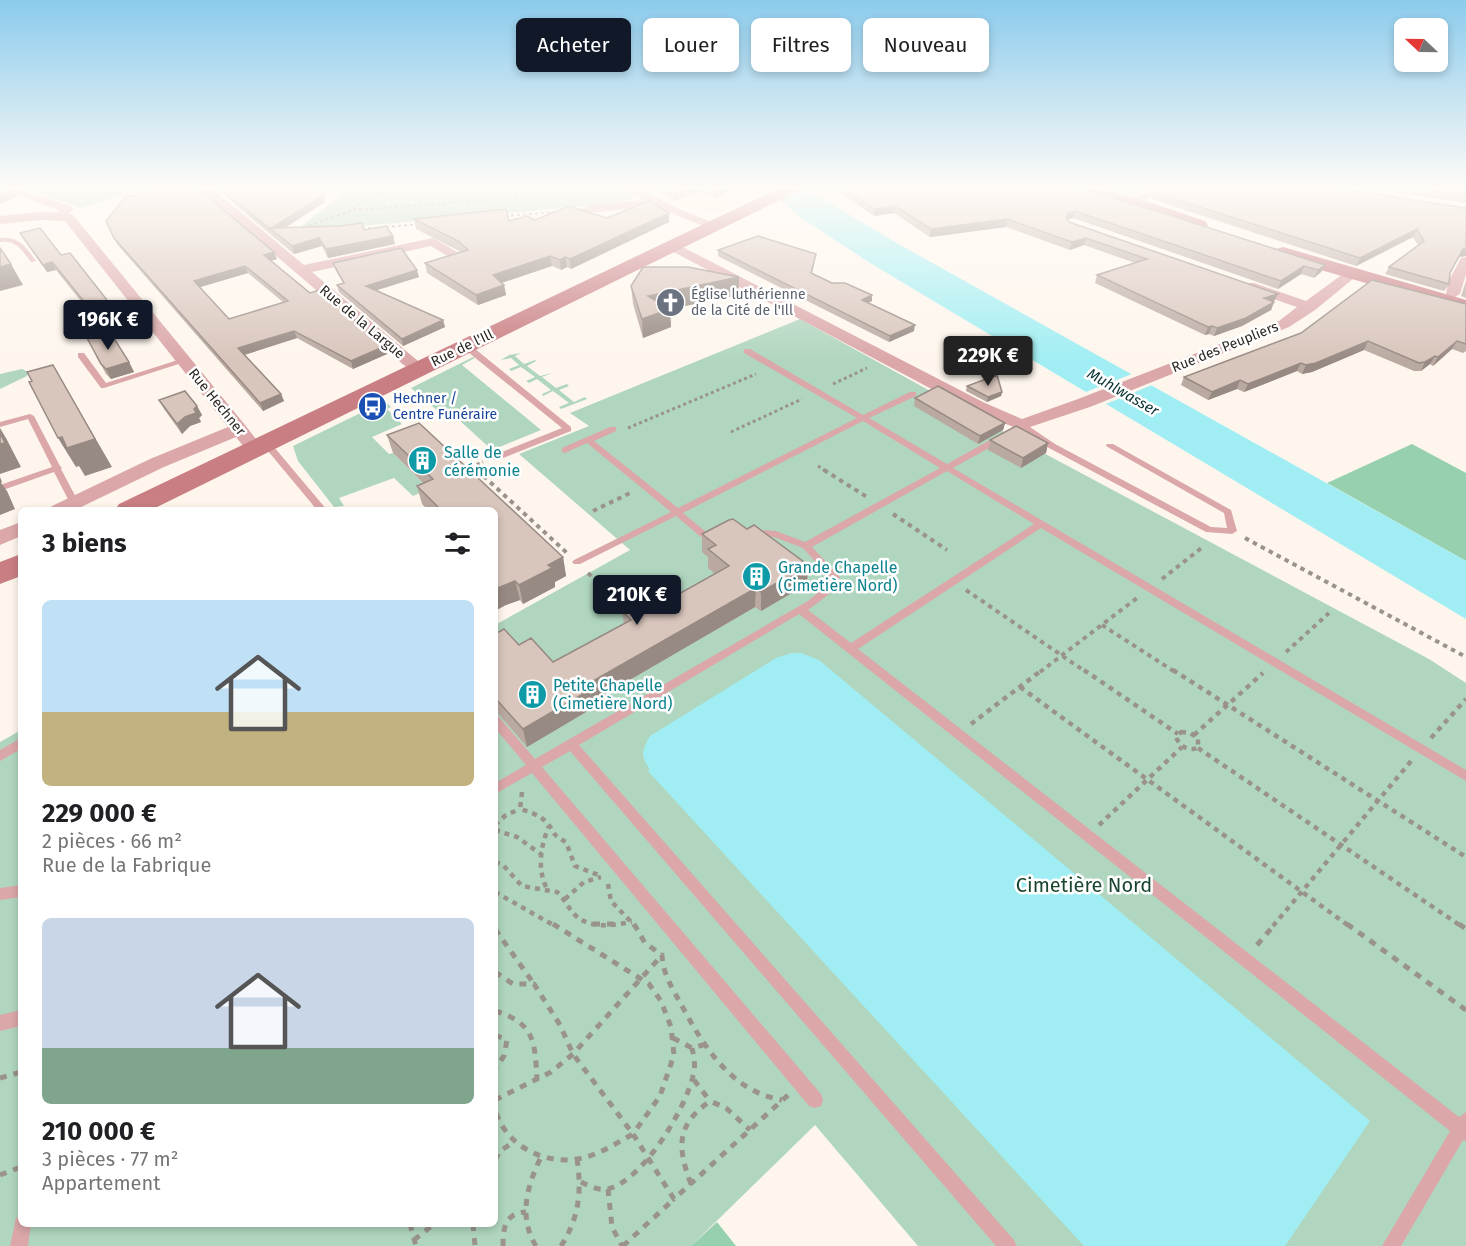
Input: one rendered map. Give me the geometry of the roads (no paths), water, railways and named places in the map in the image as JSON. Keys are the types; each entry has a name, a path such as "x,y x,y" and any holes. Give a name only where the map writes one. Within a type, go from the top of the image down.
{"main road":[{"name":"Rue de l'Ill","path":"134,507 253,440 418,369 674,246"},
{"path":"1268,249 1352,274 1458,299"},
{"path":"0,574 18,565"}],"street":[{"name":"Rue Hechner","path":"92,245 184,361 253,440"},
{"name":"Rue de la Largue","path":"271,245 418,369"},
{"path":"301,270 418,245"},
{"path":"438,245 454,256"},
{"path":"674,246 979,407 1021,425"},
{"path":"1458,299 1455,282 1466,261"},
{"name":"Rue des Peupliers","path":"1021,425 1284,324 1352,274"},
{"path":"1230,279 1310,307"},
{"name":"Rue de l'Ill","path":"67,506 157,463 253,440"},
{"path":"0,538 18,529"}],"lane":[{"path":"22,245 33,261"},
{"path":"466,346 568,429 495,458"},
{"path":"747,351 1466,776"},
{"path":"81,355 104,386 184,361"},
{"path":"577,562 913,394"},
{"path":"0,425 30,416 58,468 67,506"},
{"path":"806,546 1021,425 1049,445 1209,530 1232,531 1228,512 1110,446"},
{"path":"566,450 613,429"},
{"path":"253,440 319,507"},
{"path":"498,787 818,600 829,590 835,577 806,546 776,534 731,532 704,535 588,441"},
{"path":"0,488 58,468"},
{"path":"852,648 1040,524"},
{"path":"800,609 1244,959 1464,1128 1391,1246"},
{"path":"498,724 815,1100"},
{"path":"571,744 1008,1246"},
{"path":"0,756 18,745"},
{"path":"0,894 18,891"},
{"path":"0,1023 18,1018"},
{"path":"19,1246 22,1227"}],"water":[{"name":"Muhlwasser","path":"843,245 901,245 1466,561 1466,619"},
{"path":"801,653 819,660 1370,1121 1285,1246 1084,1246 648,771 650,769 644,760 643,752 650,736 776,658"}],"place":[{"name":"Église luthérienne de la Cité de l'Ill","path":"670,302"},
{"name":"Hechner / Centre Funéraire","path":"372,406"},
{"name":"Salle de cérémonie","path":"423,461"},
{"name":"Grande Chapelle (Cimetière Nord)","path":"757,576"},
{"name":"Petite Chapelle (Cimetière Nord)","path":"532,694"}],"park label":[{"name":"Cimetière Nord","path":"1084,885"}]}
